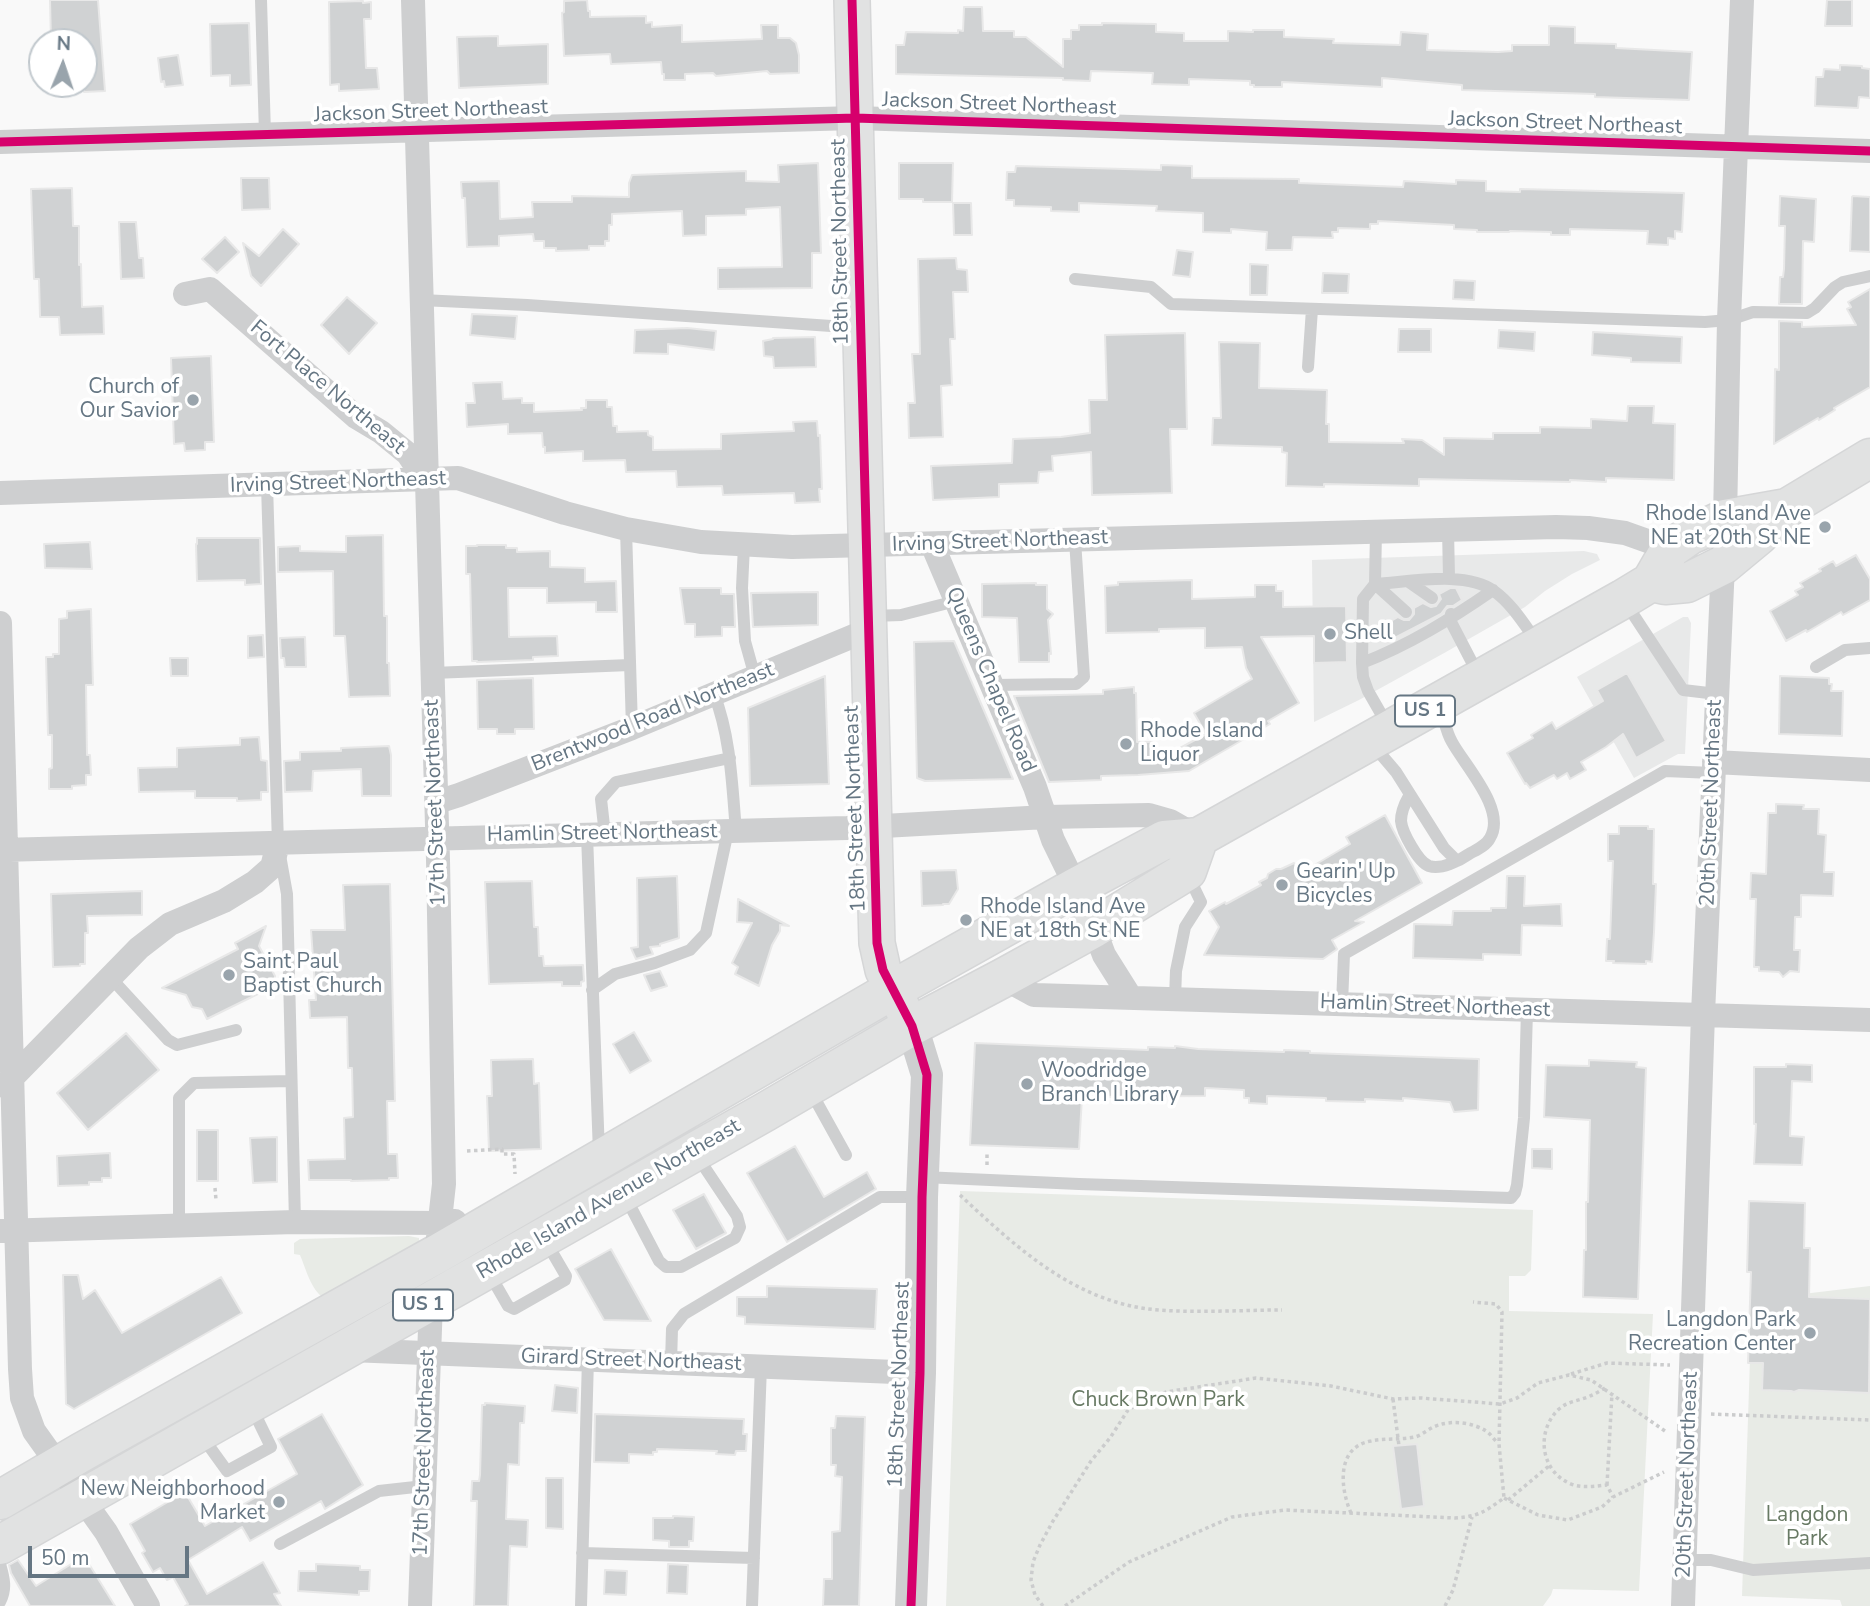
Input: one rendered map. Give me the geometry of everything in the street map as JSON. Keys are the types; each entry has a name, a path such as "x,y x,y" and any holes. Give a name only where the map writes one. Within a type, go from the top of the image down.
{"main road":[{"name":"18th Street Northeast","path":"852,0 877,943 883,970 912,1026"},
{"path":"1637,591 1687,583 1723,565 1787,508 1870,458"},
{"path":"1637,591 1678,542 1725,519 1787,508"},
{"name":"Rhode Island Avenue Northeast","path":"0,1545 912,1026 1094,928 1193,854 1380,735 1637,591"},
{"name":"Rhode Island Avenue Northeast","path":"0,1500 511,1195 599,1160 1076,887 1164,840 1193,854"}],"street":[{"name":"17th Street Northeast","path":"414,0 438,838 444,1184 431,1301 420,1606"},
{"name":"20th Street Northeast","path":"1684,1606 1703,1014 1725,519 1729,320 1742,0"},
{"name":"Jackson Street Northeast","path":"0,142 855,118 1870,151"},
{"name":"Fort Place Northeast","path":"186,293 210,289 356,417 382,432 408,454 426,481"},
{"name":"Irving Street Northeast","path":"0,494 465,480 565,513 626,529 681,539 744,545 866,547 1448,529 1588,528 1625,533 1670,550"},
{"name":"Queens Chapel Road","path":"932,544 1046,817"},
{"path":"0,623 8,1231 22,1398 34,1431 106,1532 148,1606"},
{"name":"Brentwood Road Northeast","path":"436,802 632,728 755,677 868,623"},
{"path":"1713,768 1870,770"},
{"name":"Hamlin Street Northeast","path":"3,850 874,827 1046,817 1149,815 1170,821 1193,854"},
{"path":"1046,817 1053,840 1076,887"},
{"path":"5,1085 139,948 170,924 224,901 255,882 272,867 278,844"},
{"path":"1094,928 1104,955 1131,998"},
{"name":"Hamlin Street Northeast","path":"1003,978 1034,995 1870,1020"},
{"name":"18th Street Northeast","path":"911,1606 920,1373 932,1187 927,1075 912,1026"},
{"path":"8,1231 295,1222 439,1239"},
{"name":"Girard Street Northeast","path":"342,1350 920,1373"}],"lane":[{"path":"261,0 265,134"},
{"path":"1075,279 1151,287 1171,304 1691,321 1729,320 1753,312 1807,313 1843,282 1870,276"},
{"path":"421,300 861,328"},
{"path":"1308,368 1312,309"},
{"path":"267,485 278,844 287,894 295,1222"},
{"path":"626,529 632,728"},
{"path":"1448,529 1449,578"},
{"path":"1376,531 1375,584 1363,598 1363,677 1380,735 1396,772 1444,848 1457,861"},
{"path":"991,685 1076,684 1084,677 1075,540"},
{"path":"744,545 742,588 745,641 755,677"},
{"path":"1375,584 1449,578 1472,581 1493,590 1508,604 1539,645"},
{"path":"1409,582 1432,598"},
{"path":"1375,584 1406,612"},
{"path":"1362,663 1386,654 1493,590"},
{"path":"1637,591 1684,690 1717,694"},
{"path":"868,623 956,601"},
{"path":"1436,622 1450,617"},
{"path":"1450,617 1480,678"},
{"path":"1816,667 1845,650 1870,648"},
{"path":"433,673 630,665"},
{"path":"592,990 615,974 690,950 706,933 732,831 730,758 722,715 714,694"},
{"path":"1409,796 1401,821 1418,857 1428,865 1439,867 1457,861 1492,837 1494,822 1488,798 1451,741 1439,703"},
{"path":"599,1160 592,990 596,835 600,799 616,782 730,758"},
{"path":"1342,1004 1344,954 1665,771 1713,768"},
{"path":"1175,999 1176,971 1185,928 1201,902 1193,854"},
{"path":"110,977 168,1040 177,1045 236,1030"},
{"path":"671,1363 672,1329 684,1314 880,1197 932,1187 1096,1185 1511,1199 1517,1185 1524,1118 1527,1010"},
{"path":"180,1225 179,1098 194,1083 291,1081"},
{"path":"808,1086 846,1155"},
{"path":"623,1192 659,1261 666,1267 681,1267 735,1238 740,1227 737,1216 694,1152"},
{"path":"580,1606 588,1359"},
{"path":"752,1606 761,1366"},
{"path":"280,1544 379,1491 424,1486"},
{"path":"582,1553 754,1558"},
{"path":"1685,1560 1712,1560 1753,1570 1870,1563"},
{"path":"0,1564 5,1581 0,1602"}],"path":[{"path":"467,1151 502,1149 502,1154 514,1154 511,1195"},
{"path":"932,1187 1063,1280 1096,1295 1157,1310 1282,1310"},
{"path":"215,1188 216,1200"},
{"path":"1473,1302 1496,1304 1502,1312 1499,1444 1506,1499"},
{"path":"1043,1606 1035,1595 1031,1580 1033,1562 1040,1545 1091,1461 1111,1438 1128,1410 1146,1399 1166,1392 1256,1378 1331,1386 1393,1399 1421,1398 1500,1404 1517,1398 1538,1383 1606,1363 1670,1365"},
{"path":"1569,1375 1591,1380 1605,1388 1665,1431"},
{"path":"1605,1388 1561,1407 1549,1420 1543,1447 1549,1465 1565,1481 1586,1487 1607,1485"},
{"path":"1612,1393 1607,1485 1613,1497"},
{"path":"1393,1399 1399,1446"},
{"path":"1727,1415 1870,1420"},
{"path":"1352,1513 1342,1484 1344,1464 1354,1448 1368,1441 1417,1437 1448,1422 1470,1424 1487,1432 1499,1444"},
{"path":"1065,1606 1129,1562 1232,1517 1285,1510 1472,1517 1486,1512 1506,1499 1549,1465"},
{"path":"1506,1499 1538,1515 1568,1520 1602,1507 1613,1497 1665,1472"},
{"path":"1445,1606 1472,1517"}],"shaded area":[{"path":"1584,551 1597,554 1600,560 1572,574 1525,607 1446,652 1314,722 1312,560"},
{"path":"1683,617 1688,617 1691,623 1685,754 1678,754 1634,778 1577,677"}],"green space":[{"name":"Chuck Brown Park","path":"960,1191 1533,1210 1531,1270 1525,1276 1509,1276 1509,1311 1653,1314 1639,1591 1553,1589 1543,1606 946,1606"},
{"path":"419,1238 419,1244 324,1298 312,1285 300,1255 294,1254 294,1243 300,1239"},
{"name":"Langdon Park","path":"1870,1286 1870,1606 1842,1606 1840,1600 1742,1596 1752,1300"}],"building":[{"path":"50,0 98,0 105,91 98,91 98,28 51,28"},
{"path":"587,0 590,17 646,16 646,23 652,22 652,27 682,25 682,42 762,39 761,25 778,25 778,38 790,38 796,43 799,73 770,74 767,71 716,76 713,73 685,74 685,80 664,80 661,62 611,64 610,54 564,56 564,1"},
{"path":"1827,0 1852,0 1852,26 1825,26"},
{"path":"329,2 371,2 371,19 364,19 366,68 377,68 379,89 339,91 339,84 330,85"},
{"path":"964,7 982,7 983,31 1014,31 1014,37 1026,37 1063,67 1063,39 1071,39 1071,30 1079,30 1079,25 1102,23 1156,24 1156,32 1184,33 1184,41 1228,41 1228,31 1284,30 1284,37 1334,39 1333,43 1400,45 1401,32 1428,34 1427,50 1498,52 1512,51 1512,45 1549,45 1549,26 1575,27 1575,43 1616,44 1616,48 1692,52 1689,100 1462,90 1462,85 1382,78 1382,87 1282,82 1282,87 1254,87 1250,85 1250,81 1189,79 1189,85 1152,84 1153,73 1091,71 1090,81 896,74 896,45 904,45 906,32 963,31"},
{"path":"249,23 251,85 230,86 230,75 211,76 210,24"},
{"path":"498,36 498,46 548,44 548,84 459,88 457,37"},
{"path":"178,55 183,85 165,87 164,81 161,82 158,58"},
{"path":"1840,65 1870,69 1870,98 1859,97 1858,108 1815,106 1816,77 1823,77 1824,69 1840,70"},
{"path":"818,163 821,253 812,253 812,288 718,289 718,268 782,267 780,207 746,209 746,215 706,216 706,235 683,236 682,211 612,214 609,241 605,241 605,246 589,246 589,250 556,251 556,248 544,248 544,241 534,241 533,234 499,236 499,246 467,247 465,198 462,198 461,182 499,181 500,219 533,217 532,202 572,202 572,196 629,197 632,175 746,171 746,181 779,182 778,165"},
{"path":"899,163 953,163 952,202 899,199"},
{"path":"1161,165 1192,166 1192,178 1299,179 1299,183 1403,187 1404,181 1456,184 1456,180 1486,181 1486,191 1520,192 1520,189 1684,193 1682,232 1675,231 1675,239 1668,238 1668,245 1647,244 1648,231 1570,229 1570,235 1551,235 1551,232 1477,232 1454,229 1454,225 1378,221 1378,224 1370,224 1370,229 1338,228 1338,232 1332,232 1333,238 1293,237 1292,250 1266,250 1267,232 1231,229 1231,233 1203,232 1203,213 1156,211 1157,206 1079,203 1079,212 1051,211 1051,207 1014,206 1014,200 1006,200 1007,172 1015,172 1016,166 1161,170"},
{"path":"241,178 269,178 270,209 242,210"},
{"path":"72,188 73,226 79,226 82,307 103,306 104,334 60,335 59,317 40,317 39,279 34,279 31,189"},
{"path":"1780,196 1816,199 1814,242 1803,241 1802,304 1779,304 1780,277 1783,277 1784,269 1785,226 1779,226"},
{"path":"1853,196 1870,197 1870,252 1850,251"},
{"path":"953,203 971,203 972,235 954,235"},
{"path":"119,222 136,222 139,258 143,258 144,278 121,279"},
{"path":"283,229 299,244 261,286 251,276 243,243 259,256"},
{"path":"225,237 239,252 217,273 202,259"},
{"path":"1177,250 1193,252 1190,277 1173,275"},
{"path":"956,258 957,269 967,270 968,292 953,292 955,339 950,339 952,385 941,386 943,437 909,438 908,403 915,403 912,354 920,354 918,259"},
{"path":"1250,264 1268,265 1267,295 1250,295"},
{"path":"1323,273 1349,274 1348,293 1322,293"},
{"path":"1454,280 1475,281 1474,300 1453,299"},
{"path":"1870,289 1870,387 1819,420 1818,418 1774,444 1779,321 1802,322 1802,327 1856,325 1847,309 1851,307 1848,302"},
{"path":"347,297 377,323 349,354 321,325"},
{"path":"472,314 517,316 515,339 470,335"},
{"path":"687,328 716,331 714,350 668,344 668,354 634,353 635,330"},
{"path":"1399,329 1431,329 1431,352 1398,352"},
{"path":"1499,330 1535,332 1534,351 1498,348"},
{"path":"1593,332 1682,337 1681,363 1631,362 1631,358 1592,355"},
{"path":"1185,333 1187,429 1170,429 1172,493 1092,495 1091,452 1052,456 1053,471 1039,472 1038,483 999,484 999,497 933,500 931,466 1012,463 1013,439 1090,433 1089,400 1107,400 1105,335"},
{"path":"815,337 816,367 774,368 773,357 764,356 763,341 773,338"},
{"path":"1219,342 1260,343 1259,388 1327,390 1326,424 1329,424 1329,442 1404,443 1402,439 1422,440 1444,455 1444,438 1493,439 1493,433 1540,433 1540,427 1591,428 1591,419 1627,421 1628,406 1654,406 1653,423 1675,424 1674,480 1606,478 1606,482 1570,482 1419,479 1419,486 1286,486 1287,453 1282,452 1282,447 1212,445 1213,418 1221,418"},
{"name":"Church of Our Savior","path":"211,356 214,442 205,442 205,450 185,451 184,443 174,444 171,358"},
{"path":"502,382 503,399 522,398 522,403 534,403 534,412 582,410 581,408 586,408 586,400 607,400 607,407 612,407 613,426 617,426 617,432 648,431 648,435 653,437 653,450 721,449 721,434 794,431 793,422 817,421 822,489 819,489 820,502 795,503 794,493 723,495 722,486 677,487 676,471 626,472 625,460 583,461 583,451 545,453 542,433 508,434 508,424 467,427 466,403 475,403 473,383"},
{"path":"383,535 384,616 387,616 390,696 349,697 345,636 334,636 333,571 278,572 278,547 300,546 300,551 346,552 346,536"},
{"path":"197,538 260,538 261,584 245,585 245,580 197,581"},
{"path":"90,542 92,569 45,568 44,544"},
{"path":"506,545 506,548 517,548 517,552 550,551 550,567 585,568 585,582 616,581 617,612 596,612 596,602 547,603 547,588 508,588 509,637 557,636 558,656 533,657 533,660 472,661 470,574 466,574 466,546"},
{"path":"1856,555 1870,579 1870,600 1786,641 1770,611 1798,595 1795,591 1803,587 1800,583 1821,571 1819,569 1833,561 1836,566"},
{"path":"1192,580 1192,599 1255,597 1255,585 1276,585 1276,591 1283,591 1283,607 1346,606 1347,662 1314,663 1314,636 1261,637 1299,703 1268,721 1270,724 1189,771 1049,782 1014,696 1103,694 1103,690 1134,687 1137,742 1152,742 1152,751 1180,748 1206,734 1194,713 1252,679 1246,668 1242,647 1205,648 1205,628 1106,633 1105,586 1118,585 1118,582"},
{"path":"982,584 1047,585 1047,609 1053,614 1048,620 1051,654 1049,653 1049,662 1019,662 1017,618 982,617"},
{"path":"680,588 721,588 721,594 734,594 735,627 722,627 722,636 695,637 695,624 685,624"},
{"path":"1456,588 1462,600 1385,643 1377,629 1398,617 1409,620 1414,614 1414,608 1423,603 1436,606 1441,599 1439,594"},
{"path":"818,592 818,625 753,627 751,593"},
{"path":"91,609 93,685 86,685 87,755 90,755 91,775 86,775 86,785 72,786 72,789 49,789 52,735 48,735 46,657 59,654 59,619 67,618 67,611"},
{"path":"263,635 264,657 248,658 248,636"},
{"path":"305,637 306,667 285,667 284,658 281,658 280,638"},
{"path":"954,641 1013,779 925,781 917,778 914,642"},
{"path":"170,658 188,658 188,676 171,676"},
{"path":"1627,673 1666,741 1636,758 1623,734 1581,762 1586,770 1570,779 1567,773 1557,779 1554,775 1530,788 1525,784 1507,753 1533,738 1531,735 1552,722 1556,729 1603,701 1597,690"},
{"path":"825,676 829,784 750,786 748,708"},
{"path":"1780,676 1829,678 1831,691 1843,691 1842,736 1779,734"},
{"path":"533,678 534,729 515,729 515,734 497,734 497,729 478,729 477,680"},
{"path":"259,737 261,760 267,761 268,792 261,792 261,800 195,798 195,791 139,792 138,768 177,767 177,748 240,745 240,738"},
{"path":"389,746 391,796 362,796 361,769 313,771 312,791 285,792 284,761 300,760 300,752"},
{"path":"1776,804 1804,805 1803,809 1819,809 1818,834 1826,835 1824,872 1834,872 1833,896 1801,895 1801,917 1795,917 1794,950 1800,950 1799,972 1790,971 1783,977 1779,972 1759,971 1759,967 1754,967 1756,899 1750,899 1751,873 1766,874 1768,813 1776,813"},
{"path":"1385,815 1422,883 1355,921 1364,922 1332,940 1336,950 1323,959 1204,955 1219,927 1209,911 1261,885 1259,882 1276,869 1294,863 1301,873 1350,844 1346,837"},
{"path":"1619,826 1648,826 1648,829 1654,829 1654,932 1652,962 1646,961 1646,964 1606,961 1607,939 1610,939 1613,861 1608,861 1608,834 1619,834"},
{"path":"956,870 958,889 949,904 922,906 921,871"},
{"path":"677,876 679,938 650,947 653,954 636,959 631,948 638,947 637,878"},
{"path":"1507,876 1525,876 1524,906 1561,904 1562,926 1522,925 1521,955 1483,954 1483,960 1413,958 1414,924 1452,925 1453,911 1491,911 1491,908 1506,908"},
{"path":"532,881 534,927 538,927 539,956 543,956 544,966 583,965 584,981 581,986 562,986 562,982 489,984 485,882"},
{"path":"390,884 395,1101 387,1101 388,1154 397,1154 398,1178 309,1180 308,1160 345,1159 344,1118 353,1117 347,1017 310,1018 309,1000 316,1000 311,930 345,930 343,885"},
{"path":"142,891 142,915 87,916 85,964 53,967 51,894"},
{"path":"738,899 789,926 780,925 759,986 735,974 738,967 732,963 752,923 737,922"},
{"name":"Saint Paul Baptist Church","path":"266,926 259,946 275,976 274,986 207,1019 202,1009 192,1007 186,995 162,988 238,949 235,943"},
{"path":"660,971 667,986 651,991 644,975"},
{"path":"634,1032 651,1061 630,1073 613,1044"},
{"path":"126,1033 159,1070 88,1130 57,1093"},
{"path":"975,1043 1148,1050 1148,1047 1175,1046 1479,1059 1478,1110 1454,1112 1450,1102 1403,1098 1403,1101 1365,1099 1365,1102 1267,1096 1267,1104 1249,1103 1249,1098 1244,1098 1244,1090 1205,1088 1205,1096 1082,1097 1079,1149 970,1145"},
{"path":"533,1059 534,1084 539,1083 541,1149 489,1151 487,1096 492,1096 491,1060"},
{"path":"1589,1060 1637,1062 1636,1067 1646,1068 1638,1299 1583,1297 1590,1120 1544,1117 1546,1065 1589,1066"},
{"path":"1786,1064 1812,1065 1812,1082 1792,1081 1790,1136 1804,1137 1802,1165 1754,1164 1754,1067 1786,1067"},
{"path":"197,1130 218,1130 218,1181 197,1181"},
{"path":"277,1137 277,1182 253,1183 250,1138"},
{"path":"795,1146 824,1197 867,1172 876,1189 787,1242 747,1173"},
{"path":"1532,1149 1552,1149 1552,1169 1532,1168"},
{"path":"110,1153 111,1178 102,1178 102,1182 89,1182 89,1185 58,1186 57,1156"},
{"path":"704,1194 726,1233 696,1249 673,1210"},
{"name":"Langdon Park Recreation Center","path":"1749,1201 1805,1203 1804,1248 1810,1248 1809,1297 1870,1299 1869,1393 1762,1390 1763,1363 1748,1363 1751,1272 1747,1272"},
{"path":"611,1249 651,1321 604,1320 575,1269"},
{"path":"63,1275 78,1275 83,1299 95,1290 122,1333 221,1277 242,1313 74,1409 66,1404"},
{"path":"767,1286 877,1289 875,1329 745,1324 745,1317 737,1316 737,1297 767,1297"},
{"path":"555,1385 578,1388 577,1413 552,1411"},
{"path":"482,1405 525,1406 524,1423 520,1423 519,1465 508,1464 506,1519 528,1520 527,1547 510,1546 508,1606 474,1606 477,1501 471,1501 472,1481 479,1481 480,1475"},
{"path":"322,1414 363,1485 325,1509 321,1501 250,1541 242,1527 188,1560 207,1594 263,1562 280,1593 274,1594 281,1606 185,1606 188,1604 173,1577 167,1580 160,1568 153,1572 130,1524 185,1492 205,1526 297,1474 278,1439"},
{"path":"595,1414 744,1419 746,1451 736,1451 735,1455 716,1454 717,1451 657,1449 653,1455 629,1454 629,1463 594,1462"},
{"path":"836,1416 865,1417 859,1606 823,1606 824,1579 832,1579 832,1532 840,1531 842,1477 835,1476 836,1465 831,1465 831,1428 835,1428"},
{"path":"1417,1444 1424,1506 1401,1509 1393,1446"},
{"path":"546,1478 563,1478 563,1529 546,1528"},
{"path":"694,1517 693,1541 689,1541 689,1547 669,1547 669,1541 653,1540 653,1518"},
{"path":"84,1556 115,1606 30,1606 9,1565 18,1560 36,1586"},
{"path":"316,1564 360,1566 360,1570 370,1570 369,1591 359,1591 359,1595 298,1591 299,1571 316,1571"},
{"path":"668,1564 688,1565 687,1594 667,1593"},
{"path":"605,1570 627,1571 626,1595 604,1594"}],"cycle path":[{"path":"852,0 877,943 883,970 912,1026 927,1075 911,1606"},
{"path":"0,142 855,118 1870,151"}],"place":[{"name":"Church of Our Savior","path":"193,400"},
{"name":"Rhode Island Ave NE at 20th St NE","path":"1825,527"},
{"name":"Shell","path":"1330,634"},
{"name":"Rhode Island Liquor","path":"1126,744"},
{"name":"Gearin' Up Bicycles","path":"1282,885"},
{"name":"Rhode Island Ave NE at 18th St NE","path":"966,920"},
{"name":"Saint Paul Baptist Church","path":"229,975"},
{"name":"Woodridge Branch Library","path":"1027,1084"},
{"name":"Langdon Park Recreation Center","path":"1810,1333"},
{"name":"New Neighborhood Market","path":"279,1502"}]}
